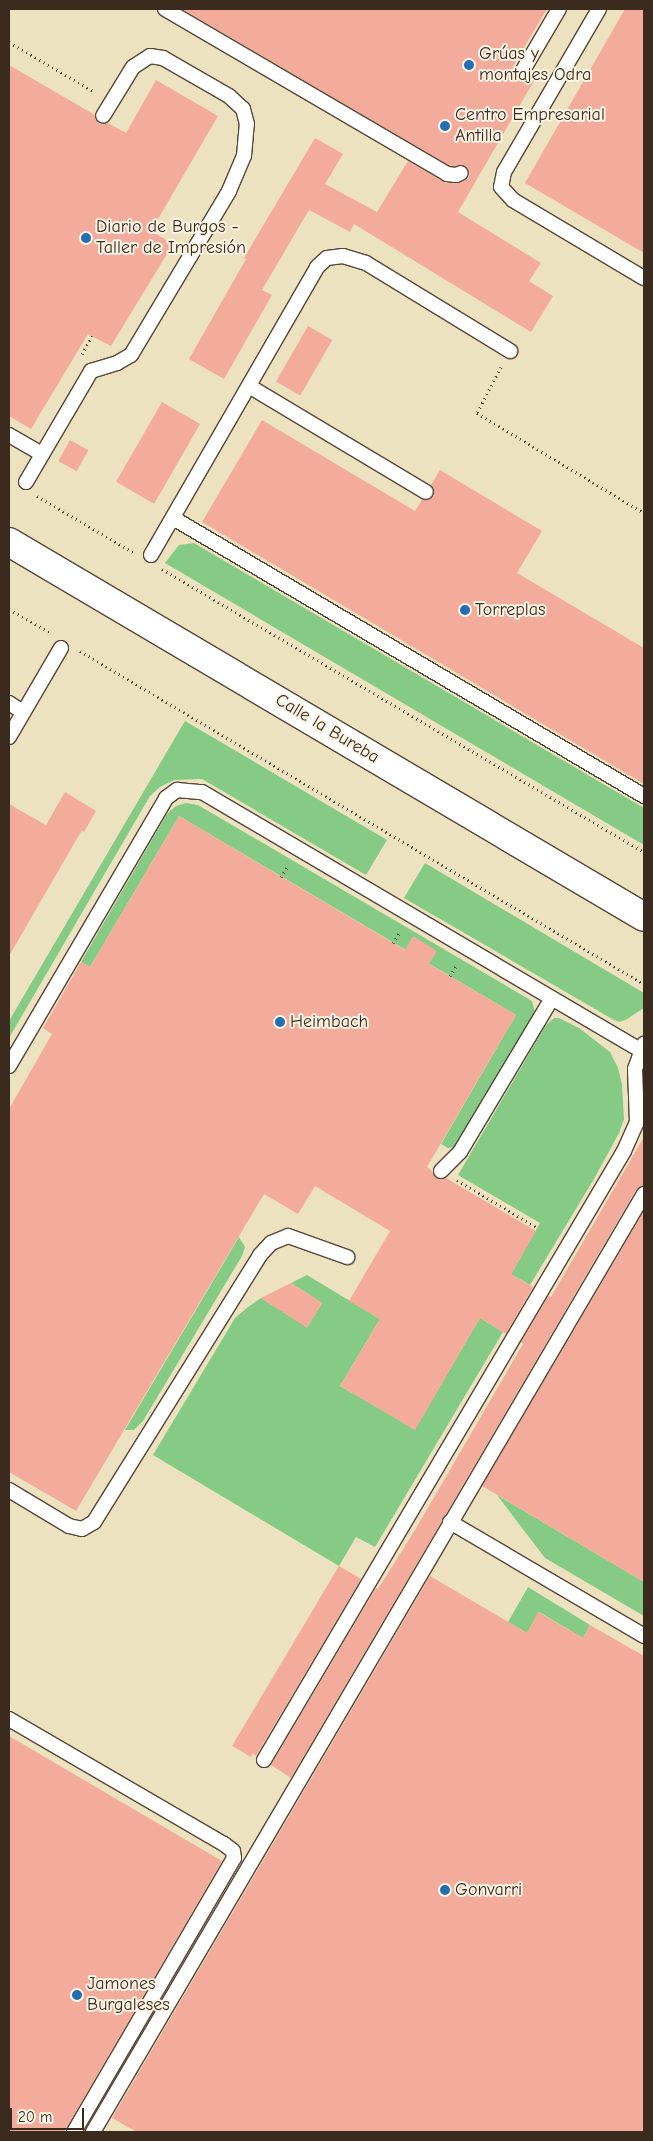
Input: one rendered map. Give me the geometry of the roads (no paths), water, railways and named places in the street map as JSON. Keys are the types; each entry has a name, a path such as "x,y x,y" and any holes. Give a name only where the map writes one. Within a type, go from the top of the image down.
{"street":[{"name":"Calle la Bureba","path":"9,542 644,917"}],"lane":[{"path":"165,9 447,174 456,175 461,173"},
{"path":"522,72 559,9"},
{"path":"599,9 504,172 501,187 513,200 644,278"},
{"path":"28,487 42,454 91,371 117,363 131,355 229,191 244,156 247,124 243,109 229,96 162,58 150,56 133,67 104,116"},
{"path":"149,559 317,267 327,258 343,256 366,263 510,351"},
{"path":"249,386 426,492"},
{"path":"9,435 42,454"},
{"path":"173,518 644,796"},
{"path":"9,736 64,644"},
{"path":"9,703 23,712"},
{"path":"9,1066 166,798 177,790 202,792 552,998 642,1047 635,1069 637,1122 624,1151 264,1760"},
{"path":"441,1171 460,1152 552,998"},
{"path":"93,2132 644,1194"},
{"path":"9,1490 69,1526 82,1529 94,1522 260,1255 271,1243 288,1236 347,1256"},
{"path":"450,1522 644,1636"},
{"path":"9,1719 233,1851 234,1858 74,2132"}],"place":[{"name":"Grúas y montajes Odra","path":"469,65"},
{"name":"Centro Empresarial Antilla","path":"445,126"},
{"name":"Diario de Burgos - Taller de Impresión","path":"86,238"},
{"name":"Torreplas","path":"465,610"},
{"name":"Heimbach","path":"280,1022"},
{"name":"Gonvarri","path":"445,1890"},
{"name":"Jamones Burgaleses","path":"77,1995"}]}
